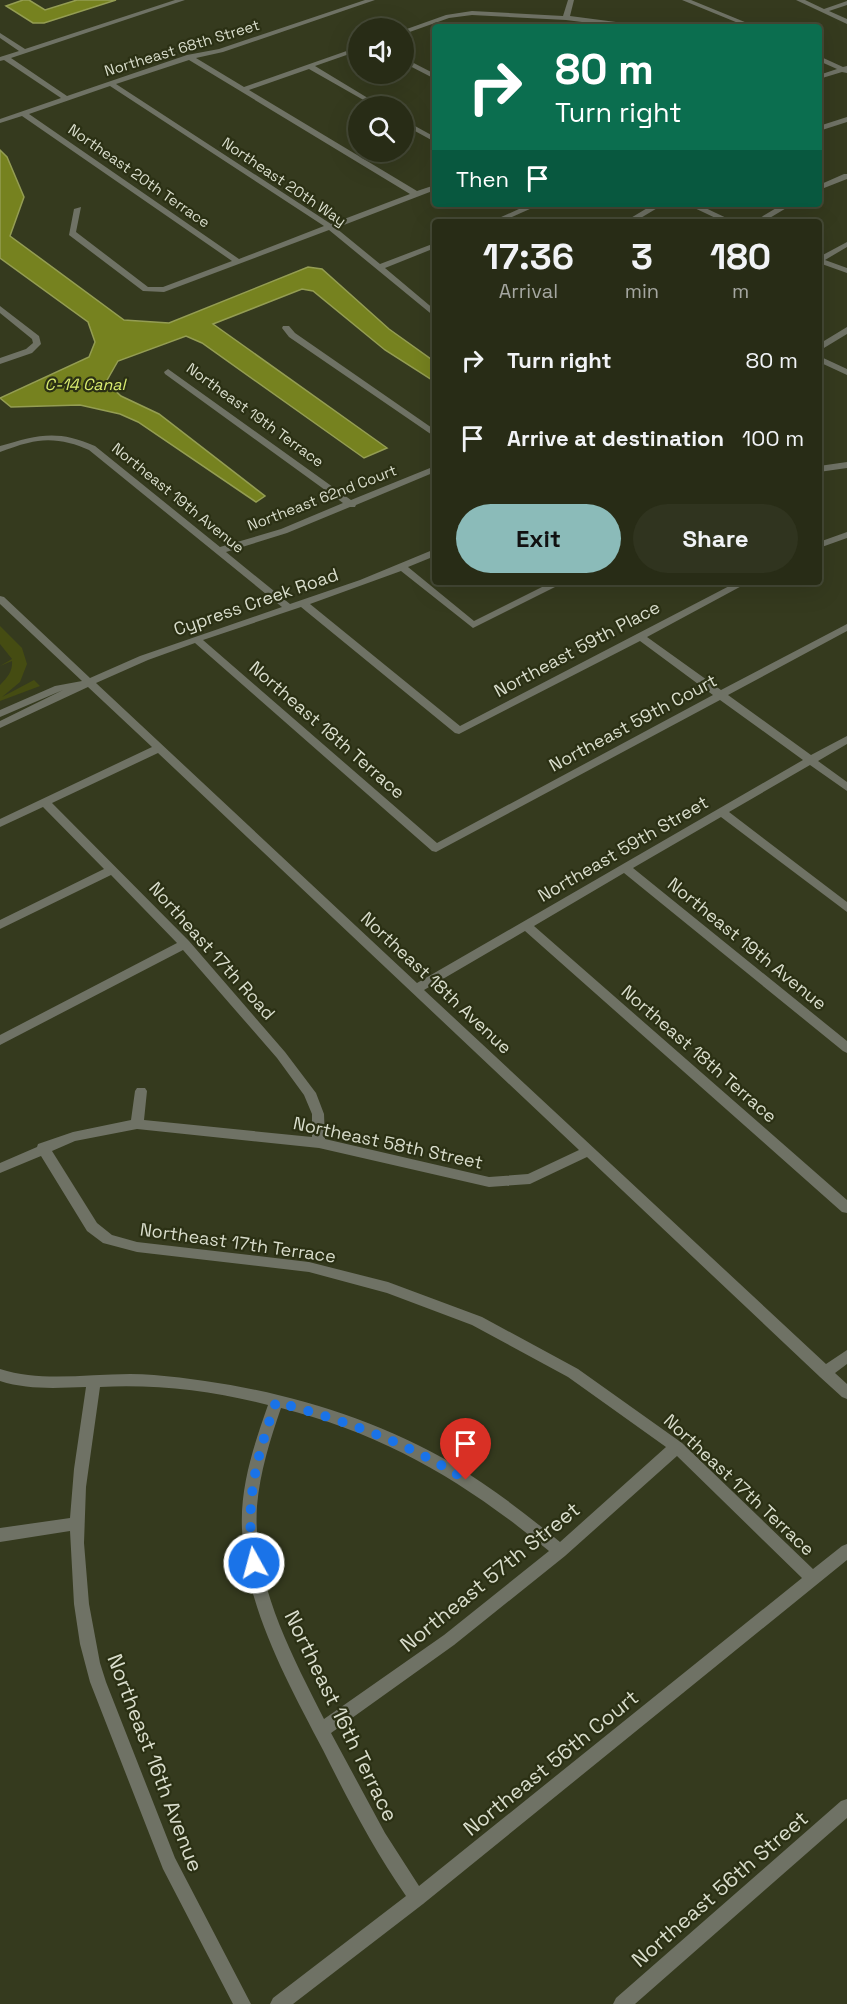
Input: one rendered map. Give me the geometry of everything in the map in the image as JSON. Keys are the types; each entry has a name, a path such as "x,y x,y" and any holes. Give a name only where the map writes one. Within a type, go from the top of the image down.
{"street":[{"path":"3,58 182,0"},
{"name":"Northeast 68th Street","path":"0,121 190,57 221,51 372,0"},
{"path":"566,18 571,0"},
{"path":"685,0 727,14 748,24"},
{"path":"799,0 847,22"},
{"path":"824,11 847,3"},
{"path":"414,29 459,14 566,18 615,24"},
{"path":"0,35 24,51"},
{"path":"243,89 348,52"},
{"path":"190,57 416,194"},
{"name":"Northeast 20th Terrace","path":"3,58 67,99"},
{"path":"822,59 846,70"},
{"path":"309,66 361,96"},
{"path":"414,66 432,75"},
{"path":"422,70 432,67"},
{"path":"822,76 846,70"},
{"name":"Northeast 20th Way","path":"111,84 330,228 432,309"},
{"name":"Northeast 20th Terrace","path":"24,113 238,262"},
{"path":"822,128 847,119"},
{"path":"414,128 432,138"},
{"path":"822,187 847,176"},
{"path":"78,209 72,233 146,289 154,291 164,290 432,189"},
{"path":"501,219 530,207"},
{"path":"633,219 655,207"},
{"path":"697,207 724,219"},
{"path":"762,219 784,207"},
{"path":"822,258 847,244"},
{"path":"380,267 432,246"},
{"path":"822,261 847,271"},
{"path":"0,309 36,338 37,344 28,351 0,362"},
{"path":"286,328 292,335 432,432"},
{"path":"822,346 847,330"},
{"path":"822,360 847,372"},
{"name":"Northeast 19th Terrace","path":"168,372 352,505"},
{"name":"Northeast 19th Avenue","path":"0,449 44,438 79,442 116,465 290,609"},
{"path":"822,469 847,465"},
{"name":"Northeast 62nd Court","path":"218,551 284,531 432,470"},
{"path":"822,544 847,534"},
{"name":"Cypress Creek Road","path":"0,714 59,688 88,682 196,639 304,605 432,553"},
{"path":"402,567 473,625 554,585"},
{"name":"Northeast 59th Place","path":"304,605 459,731 738,585"},
{"name":"Northeast 18th Avenue","path":"0,599 847,1394"},
{"name":"Northeast 59th Court","path":"436,848 847,627"},
{"path":"640,636 847,787"},
{"name":"Northeast 18th Terrace","path":"196,639 436,848"},
{"name":"Cypress Creek Road","path":"0,725 67,695 88,682"},
{"name":"Northeast 59th Street","path":"416,989 847,739"},
{"path":"0,823 159,747"},
{"name":"Northeast 17th Road","path":"45,802 185,944 281,1055 310,1093 318,1114 319,1143"},
{"path":"721,812 847,908"},
{"name":"Northeast 19th Avenue","path":"624,867 847,1048"},
{"path":"0,925 112,870"},
{"name":"Northeast 18th Terrace","path":"527,926 847,1208"},
{"path":"0,1040 185,944"},
{"path":"137,1125 141,1091"},
{"name":"Northeast 58th Street","path":"0,1168 73,1137 137,1125 319,1143 489,1182 530,1179 589,1151"},
{"name":"Northeast 17th Terrace","path":"43,1148 92,1227 108,1239 137,1247 309,1267 388,1288 477,1321 573,1373 677,1447 812,1578"},
{"path":"825,1373 847,1356"},
{"path":"0,1375 24,1381 143,1380 192,1385 236,1391 332,1417 404,1445 446,1468 506,1506 560,1551"},
{"name":"Northeast 16th Avenue","path":"94,1380 77,1523 83,1621 98,1682 169,1863 242,2004"},
{"name":"Northeast 16th Terrace","path":"276,1402 259,1449 250,1493 251,1544 258,1582 271,1624 321,1730 365,1816 395,1868 417,1898"},
{"name":"Northeast 57th Street","path":"321,1730 449,1640 560,1551 677,1447"},
{"path":"0,1535 77,1523"},
{"name":"Northeast 56th Court","path":"279,2004 417,1898 847,1551"},
{"name":"Northeast 56th Street","path":"622,2004 847,1807"}],"shaded area":[{"path":"0,626 22,648 27,664 20,682 2,697 34,680 40,686 0,701 0,685 12,668 12,661 0,666 12,659 0,644"}],"water":[{"path":"29,0 45,10 77,0 116,0 44,23 33,23 6,6"},
{"name":"C-14 Canal","path":"0,150 7,157 24,197 10,236 124,320 169,323 308,267 322,269 389,329 432,360 432,380 385,350 313,291 302,289 213,324 387,448 364,458 202,343 186,336 118,361 106,382 121,396 159,414 265,496 256,502 138,422 120,414 80,405 11,407 0,398 89,357 95,342 88,322 0,258"}],"route":[{"path":"254,1563 251,1544 250,1493 259,1449 276,1402 332,1417 404,1445 466,1480"}]}
